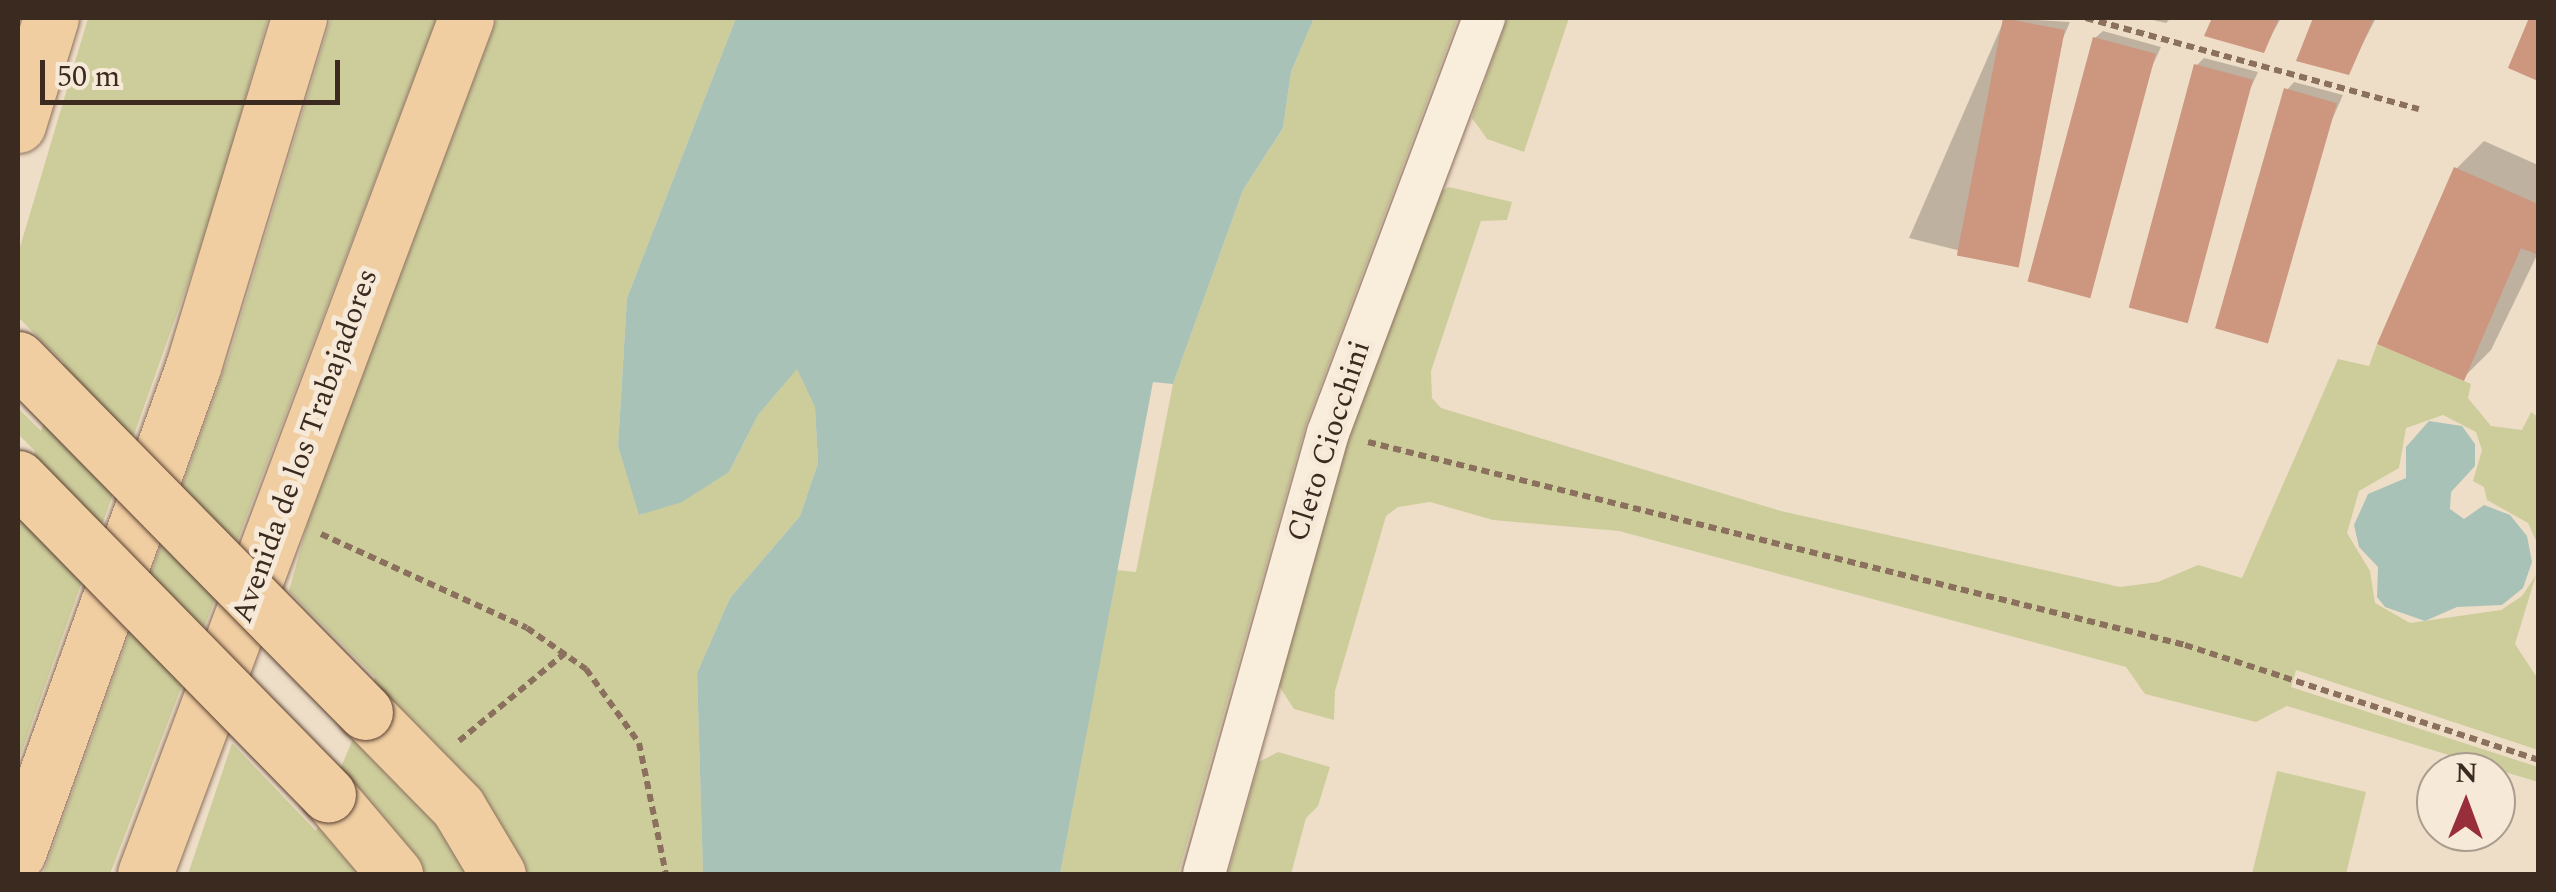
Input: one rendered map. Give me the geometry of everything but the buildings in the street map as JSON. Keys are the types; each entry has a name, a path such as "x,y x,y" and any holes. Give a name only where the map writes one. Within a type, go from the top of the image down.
{"main road":[{"path":"18,125 51,18"},
{"path":"18,853 206,329 299,18"},
{"name":"Avenida de los Trabajadores","path":"145,874 466,18"},
{"path":"18,359 458,807 498,874"},
{"path":"18,478 328,795 395,874"}],"street":[{"name":"Cleto Ciocchini","path":"1204,874 1328,434 1484,18"}],"path":[{"path":"2086,18 2419,109"},
{"path":"1328,434 2184,645 2538,760"},
{"path":"279,514 528,628 565,653 614,700 640,743 666,874"},
{"path":"469,752 458,741 565,653"}],"green space":[{"path":"88,18 268,18 213,212 18,762 18,505 35,451 18,434 18,408 41,431 64,363 20,319 18,326 18,254"},
{"path":"331,18 437,18 110,874 43,874 230,353"},
{"path":"497,18 736,18 627,298 618,446 640,515 729,472 758,415 797,368 815,406 818,463 800,516 730,598 697,673 703,874 520,874 371,689 375,677 289,591 310,515"},
{"path":"1314,18 1458,18 1306,424 1178,874 1060,874 1116,570 1136,572 1173,384 1243,190 1283,128 1291,72"},
{"path":"1507,18 1569,18 1524,152 1487,139 1472,118"},
{"path":"1449,187 1512,202 1507,220 1481,221 1431,371 1432,398 1441,408 1781,511 2120,587 2158,582 2198,565 2242,578 2338,359 2369,366 2377,344 2471,384 2468,398 2491,426 2522,430 2531,412 2538,417 2538,545 2528,523 2487,500 2484,487 2473,481 2482,450 2476,432 2443,415 2406,428 2399,468 2359,491 2347,533 2370,571 2375,603 2410,623 2501,610 2522,596 2536,575 2515,644 2538,679 2538,750 2296,670 2291,687 2492,752 2439,752 2287,706 2256,722 2145,694 2126,667 1619,531 1493,520 1430,502 1398,507 1386,516 1335,691 1334,720 1294,709 1279,686 1345,437 1438,192"},
{"path":"355,734 411,789 473,874 419,874 339,772"},
{"path":"232,743 316,831 321,820 365,874 188,874"},
{"path":"1278,752 1330,767 1318,806 1306,818 1291,874 1228,874 1259,762"},
{"path":"2516,760 2538,767 2538,782 2516,775"},
{"path":"2277,771 2366,792 2346,874 2252,874"}],"shaded area":[{"path":"736,18 1314,18 1291,72 1283,128 1243,190 1173,384 1153,382 1060,874 703,874 697,673 730,598 800,516 818,463 815,407 797,369 758,415 729,472 682,502 639,515 618,446 627,298"},
{"path":"2429,421 2462,426 2475,444 2475,466 2451,492 2450,509 2464,519 2484,505 2510,515 2527,536 2532,562 2523,588 2502,605 2457,607 2425,621 2385,607 2377,597 2378,567 2359,547 2354,525 2368,494 2406,478 2406,447"}]}
